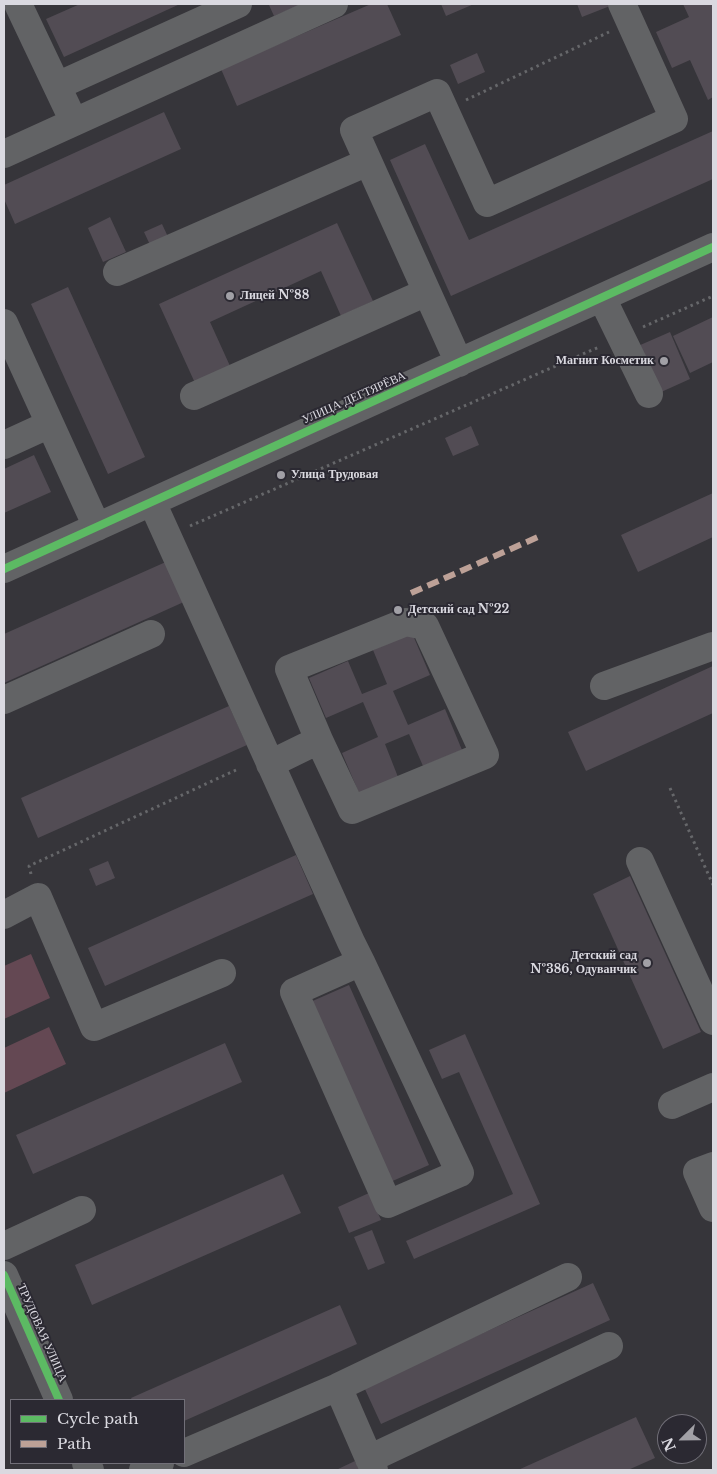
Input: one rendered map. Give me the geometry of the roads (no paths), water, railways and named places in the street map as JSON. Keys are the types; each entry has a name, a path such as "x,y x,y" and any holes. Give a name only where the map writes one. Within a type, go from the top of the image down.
{"street":[{"path":"18,4 74,122"},
{"path":"57,86 238,4"},
{"path":"4,154 317,7"},
{"path":"459,363 354,130 437,93 487,204 674,119 626,13"},
{"path":"117,272 368,162"},
{"name":"УЛИЦА ДЕГТЯРЁВА","path":"4,569 713,247"},
{"path":"194,396 427,292"},
{"path":"602,298 649,394"},
{"path":"4,323 97,527"},
{"path":"4,445 50,424"},
{"path":"152,502 270,764 460,1173 388,1204 294,992 361,962"},
{"path":"406,622 425,626 485,755 352,810 319,740 289,669 406,622"},
{"path":"4,700 151,634"},
{"path":"604,686 713,646"},
{"path":"270,764 319,740"},
{"path":"640,861 713,1021"},
{"path":"4,915 38,897 94,1027 222,973"},
{"path":"672,1105 713,1087"},
{"path":"713,1166 697,1172 713,1208"},
{"path":"4,1246 82,1210"},
{"name":"ТРУДОВАЯ УЛИЦА","path":"4,1275 59,1399"},
{"path":"185,1453 338,1387 568,1277"},
{"path":"338,1387 372,1465 609,1346"},
{"path":"143,1470 158,1464"}],"place":[{"name":"Лицей №88","path":"230,296"},
{"name":"Магнит Косметик","path":"664,361"},
{"name":"Улица Трудовая","path":"281,475"},
{"name":"Детский сад №22","path":"398,610"},
{"name":"Детский сад №386, Одуванчик","path":"647,963"}]}
